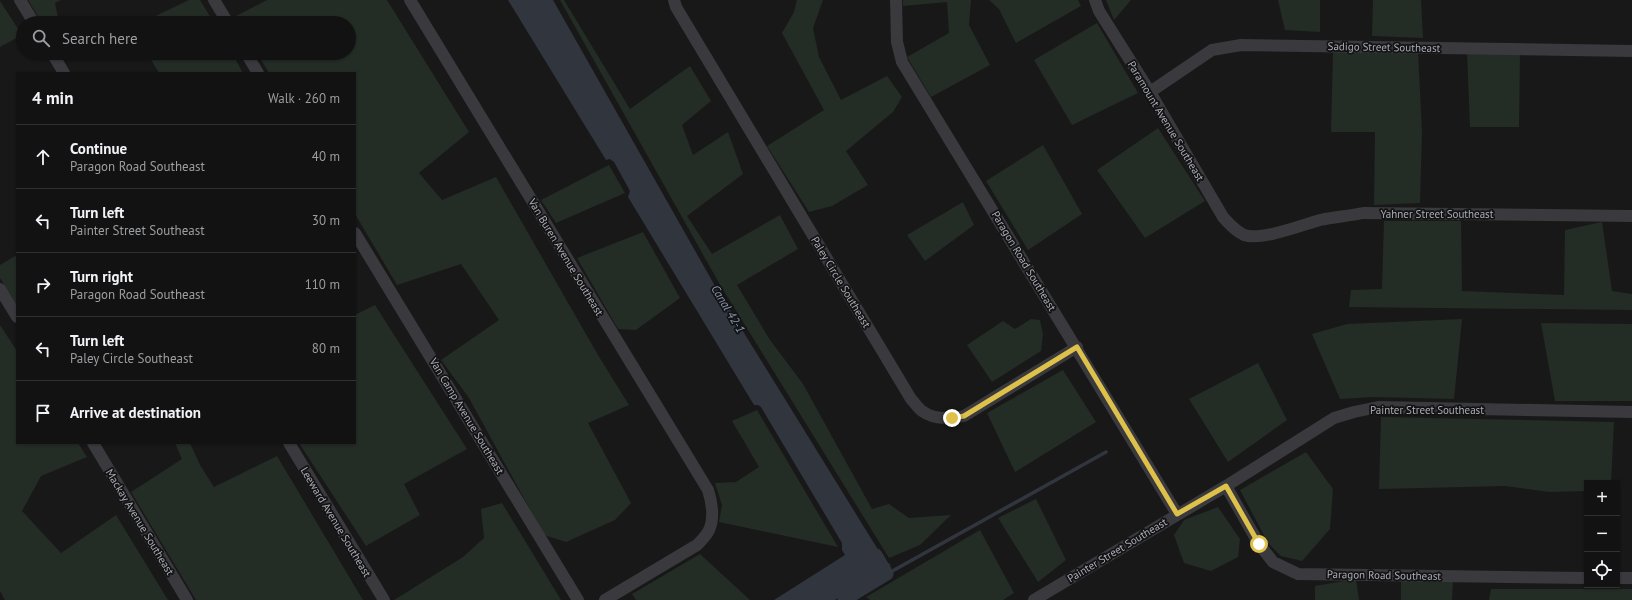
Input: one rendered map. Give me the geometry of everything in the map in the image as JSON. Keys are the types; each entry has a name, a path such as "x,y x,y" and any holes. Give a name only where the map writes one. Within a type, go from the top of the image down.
{"street":[{"path":"20,0 30,16"},
{"path":"214,0 224,16"},
{"name":"Van Buren Avenue Southeast","path":"410,0 708,490 712,502 712,517 709,531 697,545 605,600"},
{"name":"Paley Circle Southeast","path":"674,0 676,7 907,392 922,411 937,418 964,416 1077,347"},
{"name":"Paragon Road Southeast","path":"896,0 897,42 902,62 1077,347 1177,514"},
{"name":"Paramount Avenue Southeast","path":"1095,0 1099,11 1150,92 1223,217 1233,228 1245,235"},
{"name":"Sadigo Street Southeast","path":"1150,92 1212,50 1241,44 1632,51"},
{"path":"56,60 63,72"},
{"path":"250,60 257,72"},
{"name":"Yahner Street Southeast","path":"1245,235 1258,236 1321,220 1363,213 1632,216"},
{"name":"Van Camp Avenue Southeast","path":"356,235 578,600"},
{"path":"0,289 16,316"},
{"name":"Painter Street Southeast","path":"1035,600 1226,486 1334,418 1378,407 1632,412"},
{"name":"Mackay Avenue Southeast","path":"94,444 187,600"},
{"name":"Leeward Avenue Southeast","path":"290,444 384,600"},
{"name":"Paragon Road Southeast","path":"1226,486 1259,544 1273,562 1298,574 1584,578"},
{"path":"1620,578 1632,578"}],"shaded area":[{"path":"28,0 61,0 55,3 58,16 38,16"},
{"path":"189,0 200,0 210,16 156,16"},
{"path":"267,0 387,0 469,132 419,173 442,200 496,177 598,355 629,405 588,423 631,503 615,520 566,542 544,535 469,398 441,360 499,320 461,264 397,285 356,216 356,72 268,72 261,60 356,60 356,16 236,16"},
{"path":"560,0 564,0 630,109 690,66 711,101 682,125 693,155 728,132 743,174 687,216 712,254 780,215 798,249 737,285 770,340 803,384 872,509 889,504 909,518 951,515 920,545 889,558 719,283"},
{"path":"797,0 823,0 813,28 819,57 841,100 887,76 902,97 893,112 846,151 868,185 832,206 809,212 767,146 824,110 782,33 794,12"},
{"path":"903,0 971,0 969,25 990,65 931,97 907,57 949,33 947,2 903,6"},
{"path":"989,0 1078,0 1081,6 1016,43 999,9"},
{"path":"1106,0 1131,0 1114,20"},
{"path":"1278,0 1320,0 1320,32 1285,30"},
{"path":"1373,0 1421,0 1423,38 1372,36"},
{"path":"0,1 16,26 16,38 0,47"},
{"path":"1097,23 1138,93 1072,125 1034,60"},
{"path":"1333,51 1418,52 1422,132 1420,203 1374,205 1375,132 1331,132"},
{"path":"1467,52 1520,54 1519,127 1470,127"},
{"path":"151,60 236,60 242,72 158,72"},
{"path":"1158,128 1205,201 1145,238 1097,170"},
{"path":"1043,145 1082,214 1028,250 986,181"},
{"path":"609,165 625,193 556,223 541,200"},
{"path":"963,202 974,225 925,261 907,235"},
{"path":"1384,221 1461,221 1462,291 1564,295 1565,230 1602,222 1612,291 1632,294 1632,310 1349,307 1351,290 1382,289"},
{"path":"643,232 680,298 636,330 618,329 577,258"},
{"path":"16,256 16,304 0,278 0,265"},
{"path":"375,305 467,449 404,484 420,515 366,546 300,444 356,444 356,314"},
{"path":"1031,319 1040,320 1043,334 1041,351 992,382 967,345 1003,321 1015,329"},
{"path":"1462,319 1454,399 1373,397 1340,399 1312,334 1347,324"},
{"path":"1541,323 1632,324 1632,401 1555,401"},
{"path":"0,325 16,349 16,444 79,444 87,457 41,476 22,511 61,553 116,515 168,600 5,600 0,591"},
{"path":"1258,363 1287,420 1228,462 1189,399"},
{"path":"1063,370 1096,422 1015,472 987,413"},
{"path":"757,410 838,547 719,522 722,505 715,483 736,482 759,467 732,421"},
{"path":"1381,417 1614,422 1611,480 1584,480 1584,491 1549,492 1505,486 1379,489"},
{"path":"175,444 190,444 200,465 214,487 277,456 363,600 196,600 131,492 182,459"},
{"path":"1306,452 1333,489 1330,529 1302,561 1281,556 1268,543 1240,490"},
{"path":"1036,499 1066,560 1038,582 998,518"},
{"path":"502,503 561,600 394,600 463,557 484,538 481,509"},
{"path":"1218,507 1240,539 1238,557 1211,571 1184,563 1174,535 1184,520"},
{"path":"980,530 1014,593 1003,600 870,600 866,597"},
{"path":"700,554 750,600 636,600 632,594"},
{"path":"1356,579 1359,600 1315,600 1315,586"},
{"path":"1401,581 1453,581 1452,600 1401,600"},
{"path":"1491,589 1632,589 1632,600 1489,600"}],"water":[{"path":"508,0 553,0 715,286 885,561 891,565 835,600 774,600 845,555 842,550 842,543 761,407 754,405 628,197 630,191 614,162 610,159 606,160"}],"waterway":[{"path":"887,574 1106,452"},
{"name":"Canal 42-1","path":"844,600 887,574 876,555"}],"route":[{"path":"952,418 964,416 1077,347 1177,514 1226,486 1259,544"}]}
